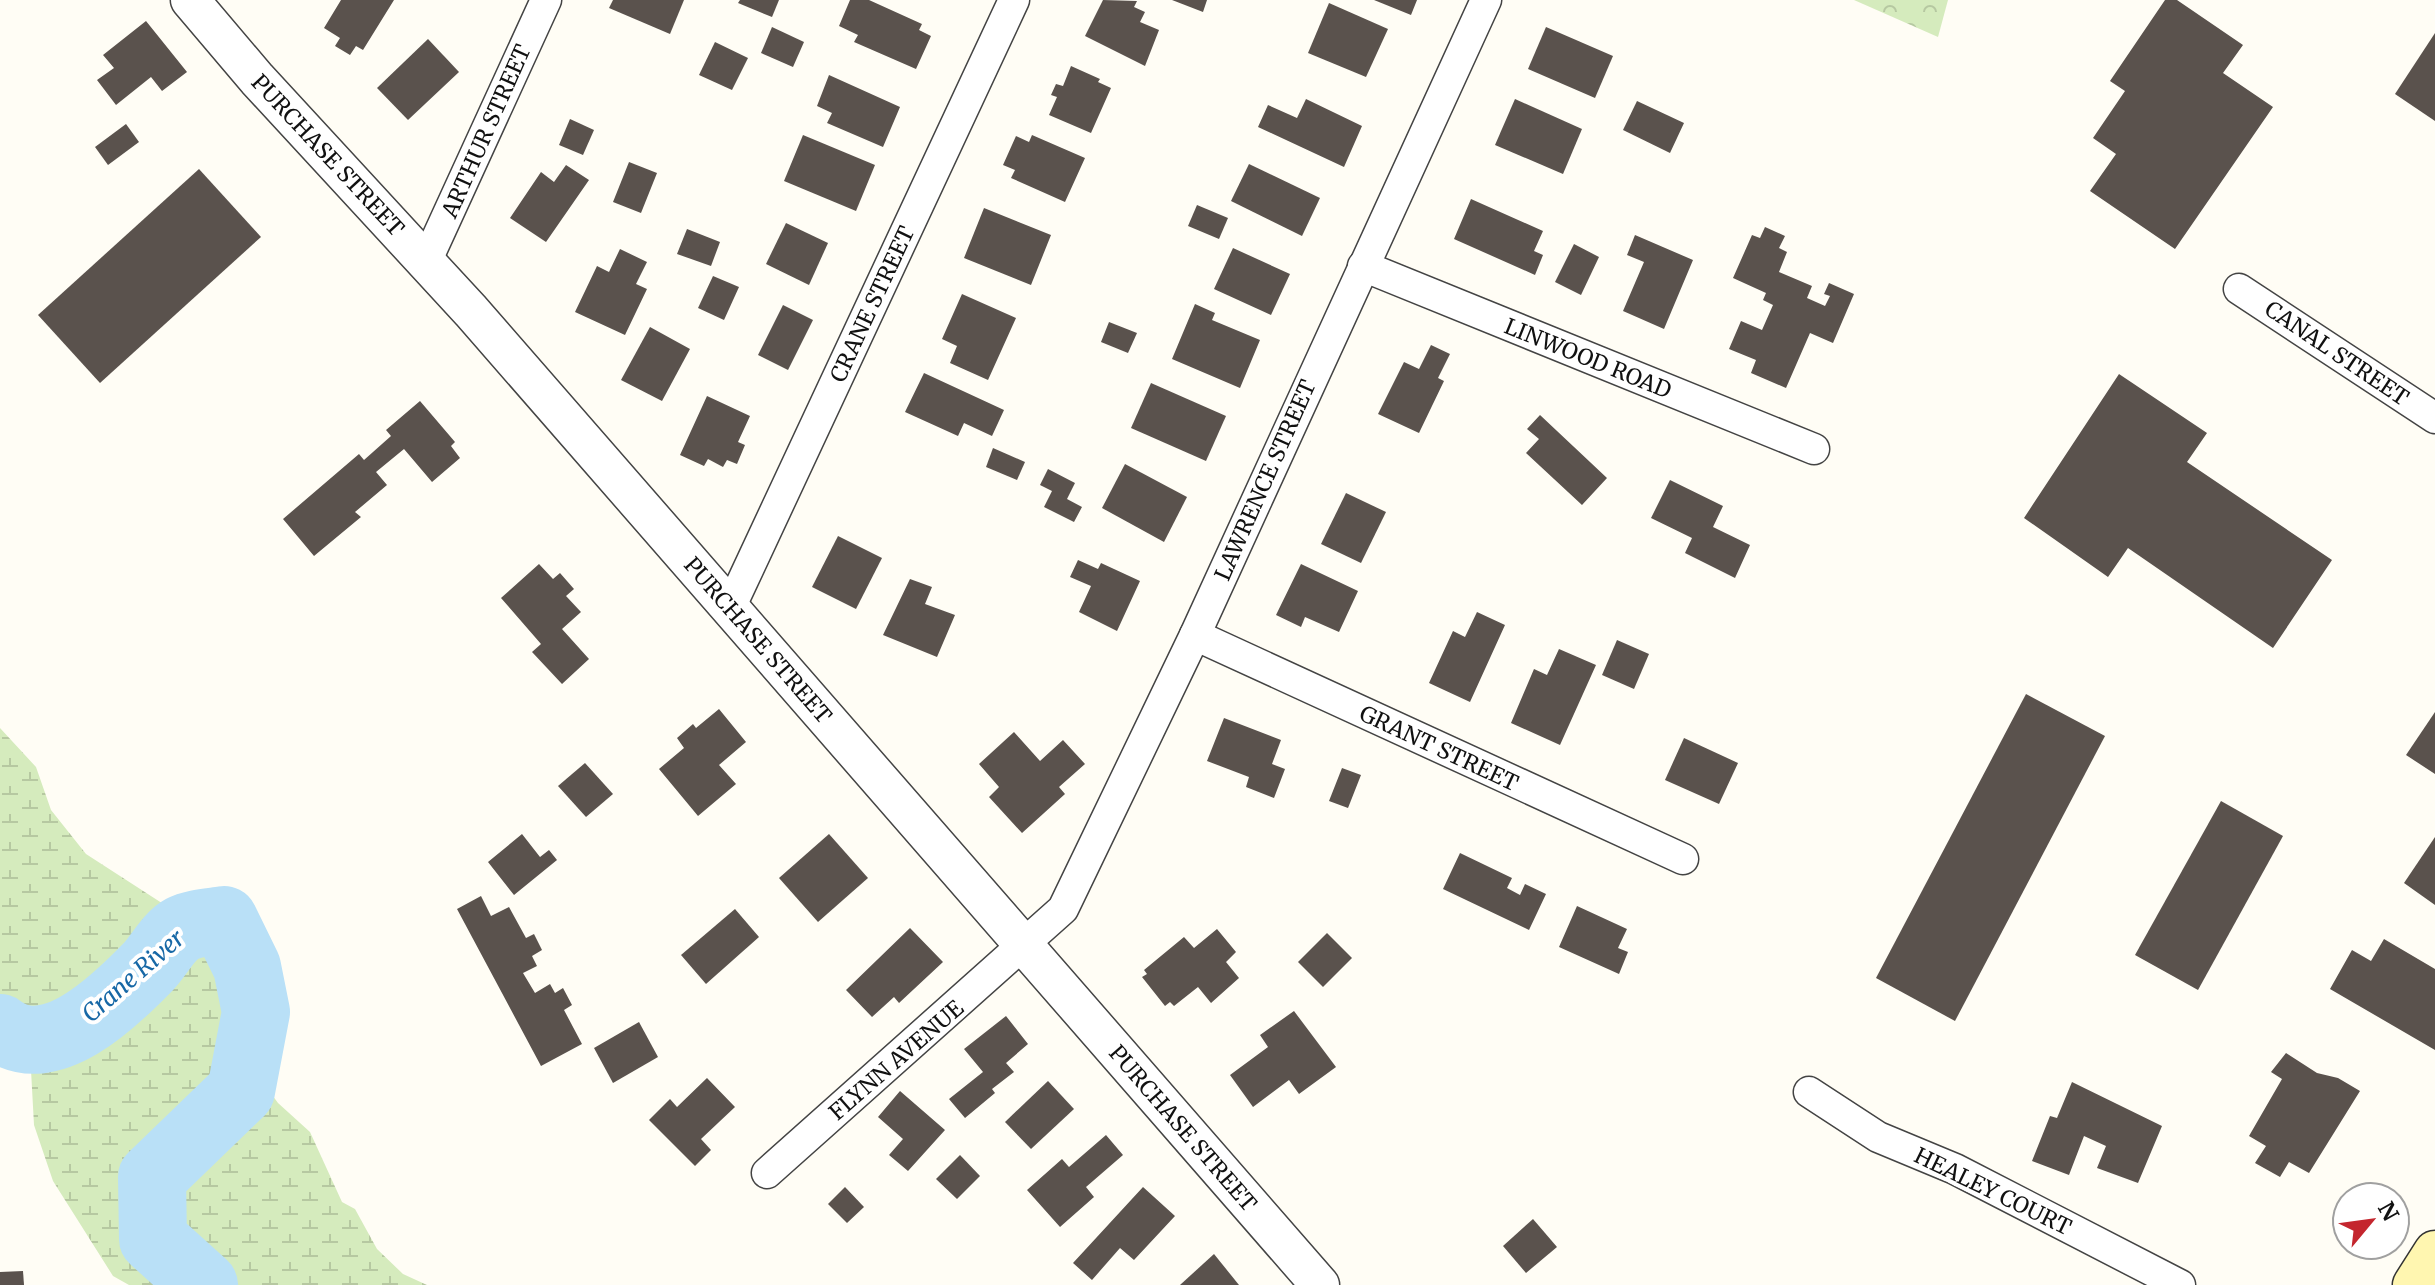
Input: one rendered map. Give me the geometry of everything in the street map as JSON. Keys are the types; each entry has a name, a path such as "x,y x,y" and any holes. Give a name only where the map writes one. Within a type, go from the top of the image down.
{"main road":[{"path":"2414,1285 2435,1252"}],"street":[{"name":"PURCHASE STREET","path":"190,0 257,79 426,262 1320,1285"},
{"name":"ARTHUR STREET","path":"426,262 546,0"},
{"name":"CRANE STREET","path":"730,608 1014,0"},
{"name":"LAWRENCE STREET","path":"1025,946 1063,909 1195,635 1486,0"},
{"name":"LINWOOD ROAD","path":"1363,266 1814,449"},
{"name":"CANAL STREET","path":"2239,289 2435,418"},
{"name":"GRANT STREET","path":"1195,635 1683,859"},
{"name":"FLYNN AVENUE","path":"767,1173 1025,946"},
{"name":"HEALEY COURT","path":"1809,1092 1878,1137 1955,1169 2180,1285"}],"green space":[{"path":"1854,0 1948,0 1938,37"},
{"path":"0,728 36,767 51,810 86,854 202,929 225,959 232,1018 254,1070 278,1103 310,1132 342,1202 355,1209 377,1249 403,1274 427,1285 129,1285 113,1276 53,1181 34,1125 31,1070 9,1042 0,1042"}],"building":[{"path":"341,0 394,0 363,50 356,46 350,55 335,46 340,38 324,28"},
{"path":"613,0 684,0 670,34 609,8"},
{"path":"740,0 779,0 772,17 738,3"},
{"path":"850,0 869,0 922,24 919,30 931,36 916,69 854,42 858,35 839,26"},
{"path":"1103,0 1137,1 1134,7 1145,12 1140,22 1159,30 1145,66 1085,36"},
{"path":"1172,0 1207,0 1203,12"},
{"path":"1374,0 1417,0 1411,15"},
{"path":"2165,0 2177,0 2243,45 2223,73 2273,107 2175,249 2090,191 2116,154 2093,138 2125,91 2110,81"},
{"path":"1329,3 1388,29 1366,77 1308,53"},
{"path":"146,21 187,72 162,91 151,77 116,105 97,80 114,68 103,55"},
{"path":"772,27 804,42 793,67 761,53"},
{"path":"1546,27 1613,56 1595,98 1528,69"},
{"path":"2435,33 2435,121 2395,94"},
{"path":"428,39 459,72 408,120 377,88"},
{"path":"715,42 748,58 732,90 699,75"},
{"path":"1071,66 1100,79 1098,82 1111,88 1091,133 1049,115 1057,97 1051,95 1056,84 1063,86"},
{"path":"829,75 900,107 883,147 827,123 832,113 817,106"},
{"path":"1306,99 1362,126 1344,167 1258,127 1268,105 1297,118"},
{"path":"1515,99 1582,129 1563,174 1495,145"},
{"path":"1637,101 1684,123 1670,153 1623,130"},
{"path":"570,119 594,130 583,155 559,145"},
{"path":"126,124 139,142 108,165 95,147"},
{"path":"803,135 875,165 856,211 784,181"},
{"path":"1032,135 1085,158 1065,202 1011,178 1015,170 1003,165 1016,136 1029,142"},
{"path":"629,162 657,173 641,213 613,202"},
{"path":"1249,164 1320,198 1302,236 1231,201"},
{"path":"566,165 589,180 546,242 510,218 541,172 554,182"},
{"path":"199,169 261,237 100,383 38,315"},
{"path":"1471,199 1543,231 1534,251 1543,255 1535,275 1454,239"},
{"path":"1197,205 1228,218 1219,239 1188,226"},
{"path":"984,208 1051,235 1031,285 964,258"},
{"path":"786,223 828,243 809,285 766,264"},
{"path":"1765,227 1785,236 1779,248 1787,252 1779,272 1812,286 1807,298 1825,306 1830,296 1824,294 1829,283 1854,294 1833,343 1810,333 1786,388 1751,373 1756,360 1729,349 1741,321 1762,330 1773,305 1763,300 1766,293 1733,278 1752,235 1760,238"},
{"path":"687,229 720,242 711,266 677,254"},
{"path":"1635,235 1693,260 1664,329 1623,311 1644,262 1627,255"},
{"path":"1574,244 1599,257 1581,295 1555,282"},
{"path":"1233,248 1290,274 1271,315 1214,289"},
{"path":"620,249 647,262 636,284 647,289 625,335 575,312 597,266 609,272"},
{"path":"713,276 739,287 724,320 698,308"},
{"path":"962,294 1016,318 988,380 950,363 957,346 942,339"},
{"path":"1195,304 1215,313 1212,320 1260,340 1240,388 1172,359"},
{"path":"783,305 813,320 788,370 758,355"},
{"path":"1109,322 1137,333 1128,353 1101,342"},
{"path":"650,327 690,349 662,401 621,380"},
{"path":"1431,345 1450,354 1438,378 1444,381 1419,433 1378,414 1404,362 1419,369"},
{"path":"924,373 1004,410 992,436 964,423 958,436 905,412"},
{"path":"2119,374 2207,433 2187,462 2332,560 2273,648 2128,548 2108,577 2024,518"},
{"path":"1151,383 1226,416 1206,461 1131,428"},
{"path":"707,396 750,416 738,442 745,445 737,464 727,460 723,467 708,459 704,466 680,455"},
{"path":"420,401 455,442 451,446 460,458 432,482 404,449 376,472 387,485 355,512 361,517 314,556 283,519 359,454 364,460 391,436 386,430"},
{"path":"1540,415 1607,478 1582,505 1526,453 1539,439 1527,429"},
{"path":"993,448 1025,462 1017,480 986,467"},
{"path":"1125,464 1187,497 1164,542 1102,508"},
{"path":"1048,469 1075,483 1067,499 1082,507 1074,522 1044,507 1052,491 1040,485"},
{"path":"1670,480 1723,506 1713,527 1750,545 1735,578 1685,553 1692,538 1651,518"},
{"path":"1346,493 1386,512 1361,563 1321,544"},
{"path":"838,536 882,558 856,609 812,587"},
{"path":"1078,560 1098,569 1101,563 1140,581 1117,631 1079,612 1091,586 1070,577"},
{"path":"539,564 553,579 560,573 574,589 566,596 581,612 562,629 589,659 562,684 532,652 541,644 501,598"},
{"path":"1301,564 1358,591 1339,632 1305,617 1301,627 1276,615"},
{"path":"910,579 932,587 925,604 955,615 937,657 883,635"},
{"path":"1477,612 1505,625 1470,702 1429,683 1453,631 1465,637"},
{"path":"1617,640 1649,654 1634,689 1602,675"},
{"path":"1559,649 1596,665 1560,745 1511,723 1534,669 1547,675"},
{"path":"2026,694 2105,736 1955,1021 1876,978"},
{"path":"719,709 746,742 719,765 736,784 698,816 659,769 684,748 677,738 693,724 696,728"},
{"path":"2435,712 2435,774 2406,755"},
{"path":"1224,718 1281,740 1272,764 1285,769 1274,798 1246,787 1249,777 1207,761"},
{"path":"1014,732 1040,761 1063,740 1085,764 1059,787 1065,794 1022,833 989,797 999,787 979,764"},
{"path":"1684,738 1738,763 1719,804 1665,780"},
{"path":"585,763 613,794 586,817 558,786"},
{"path":"1342,768 1361,775 1348,808 1329,801"},
{"path":"2221,801 2283,836 2198,990 2135,955"},
{"path":"522,834 540,857 549,850 557,860 514,895 488,862"},
{"path":"829,834 868,878 818,922 779,878"},
{"path":"2435,837 2435,905 2404,883"},
{"path":"1460,853 1512,878 1507,888 1520,895 1525,884 1546,894 1529,930 1443,889"},
{"path":"481,896 491,916 509,907 526,938 534,934 542,950 532,956 537,966 523,973 535,993 550,984 555,993 563,988 572,1005 564,1010 582,1044 541,1066 457,909"},
{"path":"1577,906 1627,929 1618,948 1628,952 1619,974 1559,947"},
{"path":"735,909 759,937 706,984 681,955"},
{"path":"910,928 943,962 899,1003 894,997 872,1017 846,990"},
{"path":"1217,929 1236,952 1226,962 1239,978 1211,1003 1198,987 1174,1006 1170,1002 1165,1006 1142,977 1147,974 1144,970 1184,937 1194,948"},
{"path":"1327,933 1352,958 1323,987 1298,962"},
{"path":"2384,939 2435,969 2435,1050 2330,989 2352,950 2371,961"},
{"path":"1294,1011 1336,1067 1299,1094 1289,1080 1253,1107 1230,1075 1268,1047 1260,1035"},
{"path":"1006,1016 1028,1044 1006,1063 1014,1072 992,1089 995,1093 965,1118 949,1099 983,1072 964,1049"},
{"path":"639,1022 658,1057 613,1083 594,1048"},
{"path":"2286,1053 2317,1073 2338,1078 2360,1091 2309,1173 2289,1162 2280,1177 2255,1163 2266,1146 2249,1136 2282,1079 2271,1072"},
{"path":"707,1078 735,1107 701,1139 711,1150 695,1166 649,1120 670,1099 677,1107"},
{"path":"1048,1081 1074,1109 1031,1149 1005,1122"},
{"path":"2072,1082 2162,1126 2138,1183 2097,1168 2106,1146 2084,1136 2069,1175 2032,1161 2050,1116 2057,1118"},
{"path":"900,1091 945,1130 908,1171 889,1155 903,1139 878,1117"},
{"path":"1106,1135 1123,1155 1086,1187 1094,1197 1060,1227 1027,1190 1062,1159 1069,1167"},
{"path":"960,1155 980,1176 957,1199 936,1179"},
{"path":"845,1187 864,1207 847,1223 828,1204"},
{"path":"1143,1187 1175,1216 1134,1260 1120,1248 1092,1280 1073,1263"},
{"path":"1533,1219 1557,1247 1526,1273 1503,1246"},
{"path":"1214,1254 1239,1285 1180,1285"},
{"path":"23,1271 24,1285 0,1285 0,1272"}],"waterway":[{"name":"Crane River","path":"0,1028 19,1038 39,1040 60,1034 80,1024 119,996 177,932 192,925 224,920 247,967 256,1012 241,1091 152,1177 153,1239 204,1285"}]}
